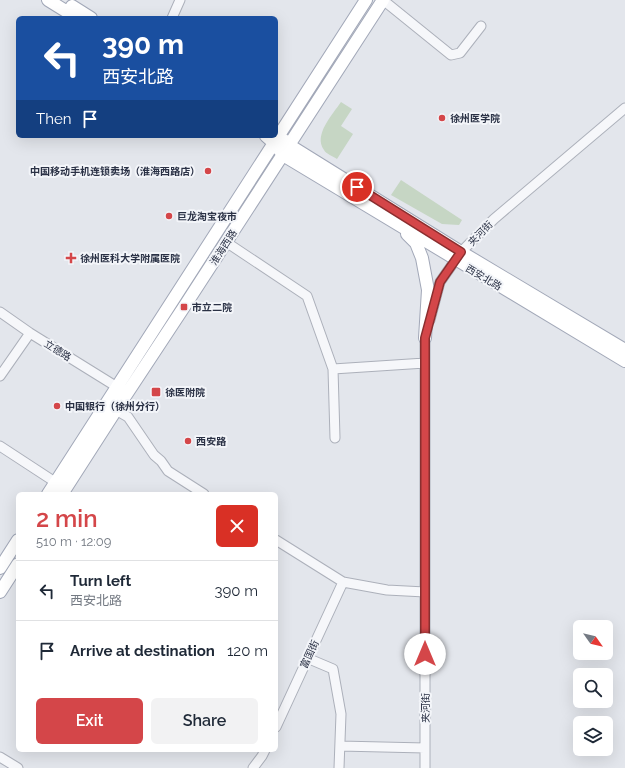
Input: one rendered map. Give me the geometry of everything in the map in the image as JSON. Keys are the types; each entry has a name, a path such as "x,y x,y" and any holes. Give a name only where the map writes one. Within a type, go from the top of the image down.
{"main road":[{"path":"48,0 74,16"},
{"path":"62,0 88,16"},
{"name":"淮海西路","path":"278,131 366,0"},
{"name":"淮海西路","path":"63,492 383,0"},
{"name":"淮海西路","path":"49,492 273,138"},
{"path":"275,138 286,150"},
{"name":"西安北路","path":"286,150 399,225 458,255 625,350"},
{"name":"西安北路","path":"286,150 458,255 625,361"},
{"path":"399,225 416,243 422,258 428,290 425,338"},
{"path":"0,568 16,543"},
{"path":"0,592 14,577"}],"street":[{"path":"173,16 180,0"},
{"path":"383,0 451,55 460,53 481,26"},
{"name":"夹河街","path":"425,768 425,338 440,282 458,255 494,219 625,108"},
{"path":"226,242 307,296 333,370 335,438"},
{"name":"立德路","path":"0,312 117,387"},
{"path":"0,376 30,332"},
{"path":"333,370 425,363"},
{"path":"116,410 128,417 154,455 168,471 201,492"},
{"path":"0,446 55,482"},
{"path":"278,541 343,582 387,590 425,592"},
{"name":"富国街","path":"278,723 343,582"},
{"path":"307,658 333,670 341,714 339,768"},
{"path":"340,746 425,748"},
{"path":"253,768 264,752"},
{"path":"0,757 18,768"}],"green space":[{"path":"341,102 352,109 341,126 353,134 337,159 325,151 321,144 321,138 325,125"},
{"path":"401,180 462,220 459,225 442,224 391,195"}],"place":[{"name":"徐州医学院","path":"442,118"},
{"name":"中国移动手机连锁卖场（淮海西路店）","path":"208,171"},
{"name":"巨龙淘宝夜市","path":"169,216"},
{"name":"徐州医科大学附属医院","path":"71,258"},
{"name":"市立二院","path":"184,307"},
{"name":"徐医附院","path":"156,392"},
{"name":"中国银行（徐州分行）","path":"57,406"},
{"name":"西安路","path":"188,441"}],"route":[{"path":"357,187 461,252 440,282 425,338 425,654"}]}
